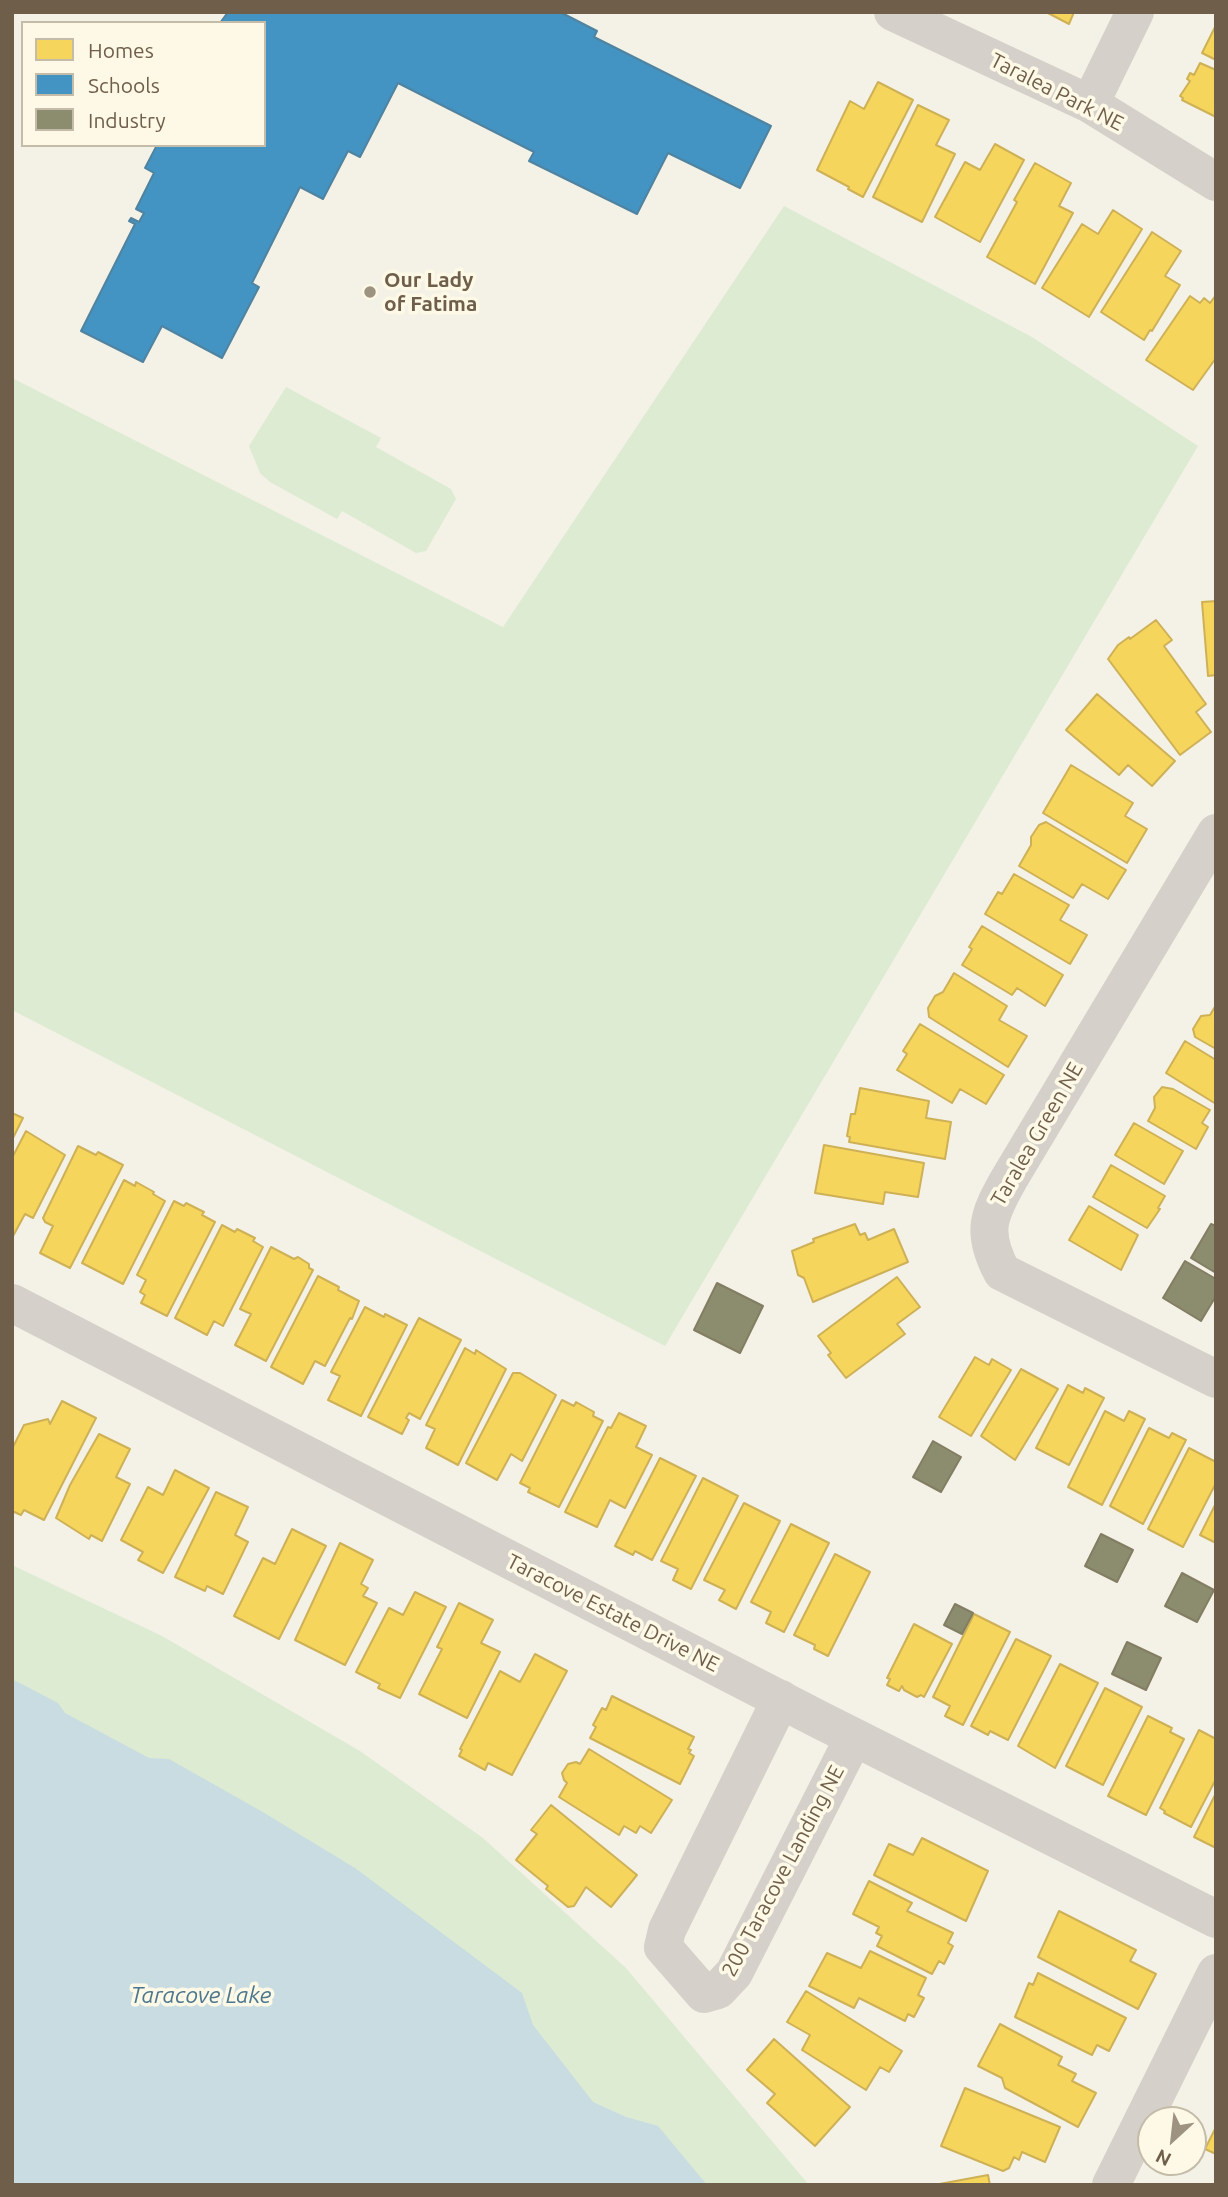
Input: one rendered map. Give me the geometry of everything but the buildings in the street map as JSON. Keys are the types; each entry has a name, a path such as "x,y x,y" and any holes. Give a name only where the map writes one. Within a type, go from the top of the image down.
{"street":[{"name":"Taralea Park NE","path":"893,12 1090,104 1216,182"},
{"path":"1090,104 1135,12"},
{"name":"Taralea Green NE","path":"1216,833 1009,1179 991,1211 989,1233 992,1252 1002,1272 1216,1379"},
{"name":"Taracove Estate Drive NE","path":"12,1303 854,1737 1216,1919"},
{"name":"200 Taracove Landing NE","path":"781,1699 667,1930 663,1947 704,1994 718,1990 734,1973 854,1737"},
{"path":"1111,2185 1216,1973"}],"green space":[{"path":"784,206 1032,337 1198,446 665,1346 12,1010 12,378 503,627"},
{"path":"286,387 381,438 376,447 451,489 456,499 426,551 416,553 342,511 337,519 270,482 260,473 249,446"},
{"name":"Taracove Lake","path":"12,1565 162,1636 360,1751 483,1838 626,1968 809,2185 12,2185"}],"water":[{"name":"Taracove Lake","path":"12,1679 58,1703 65,1713 149,1758 169,1759 355,1868 522,1993 533,2025 593,2102 626,2117 658,2126 707,2185 12,2185"}],"place":[{"name":"Our Lady of Fatima","path":"370,292"}]}
